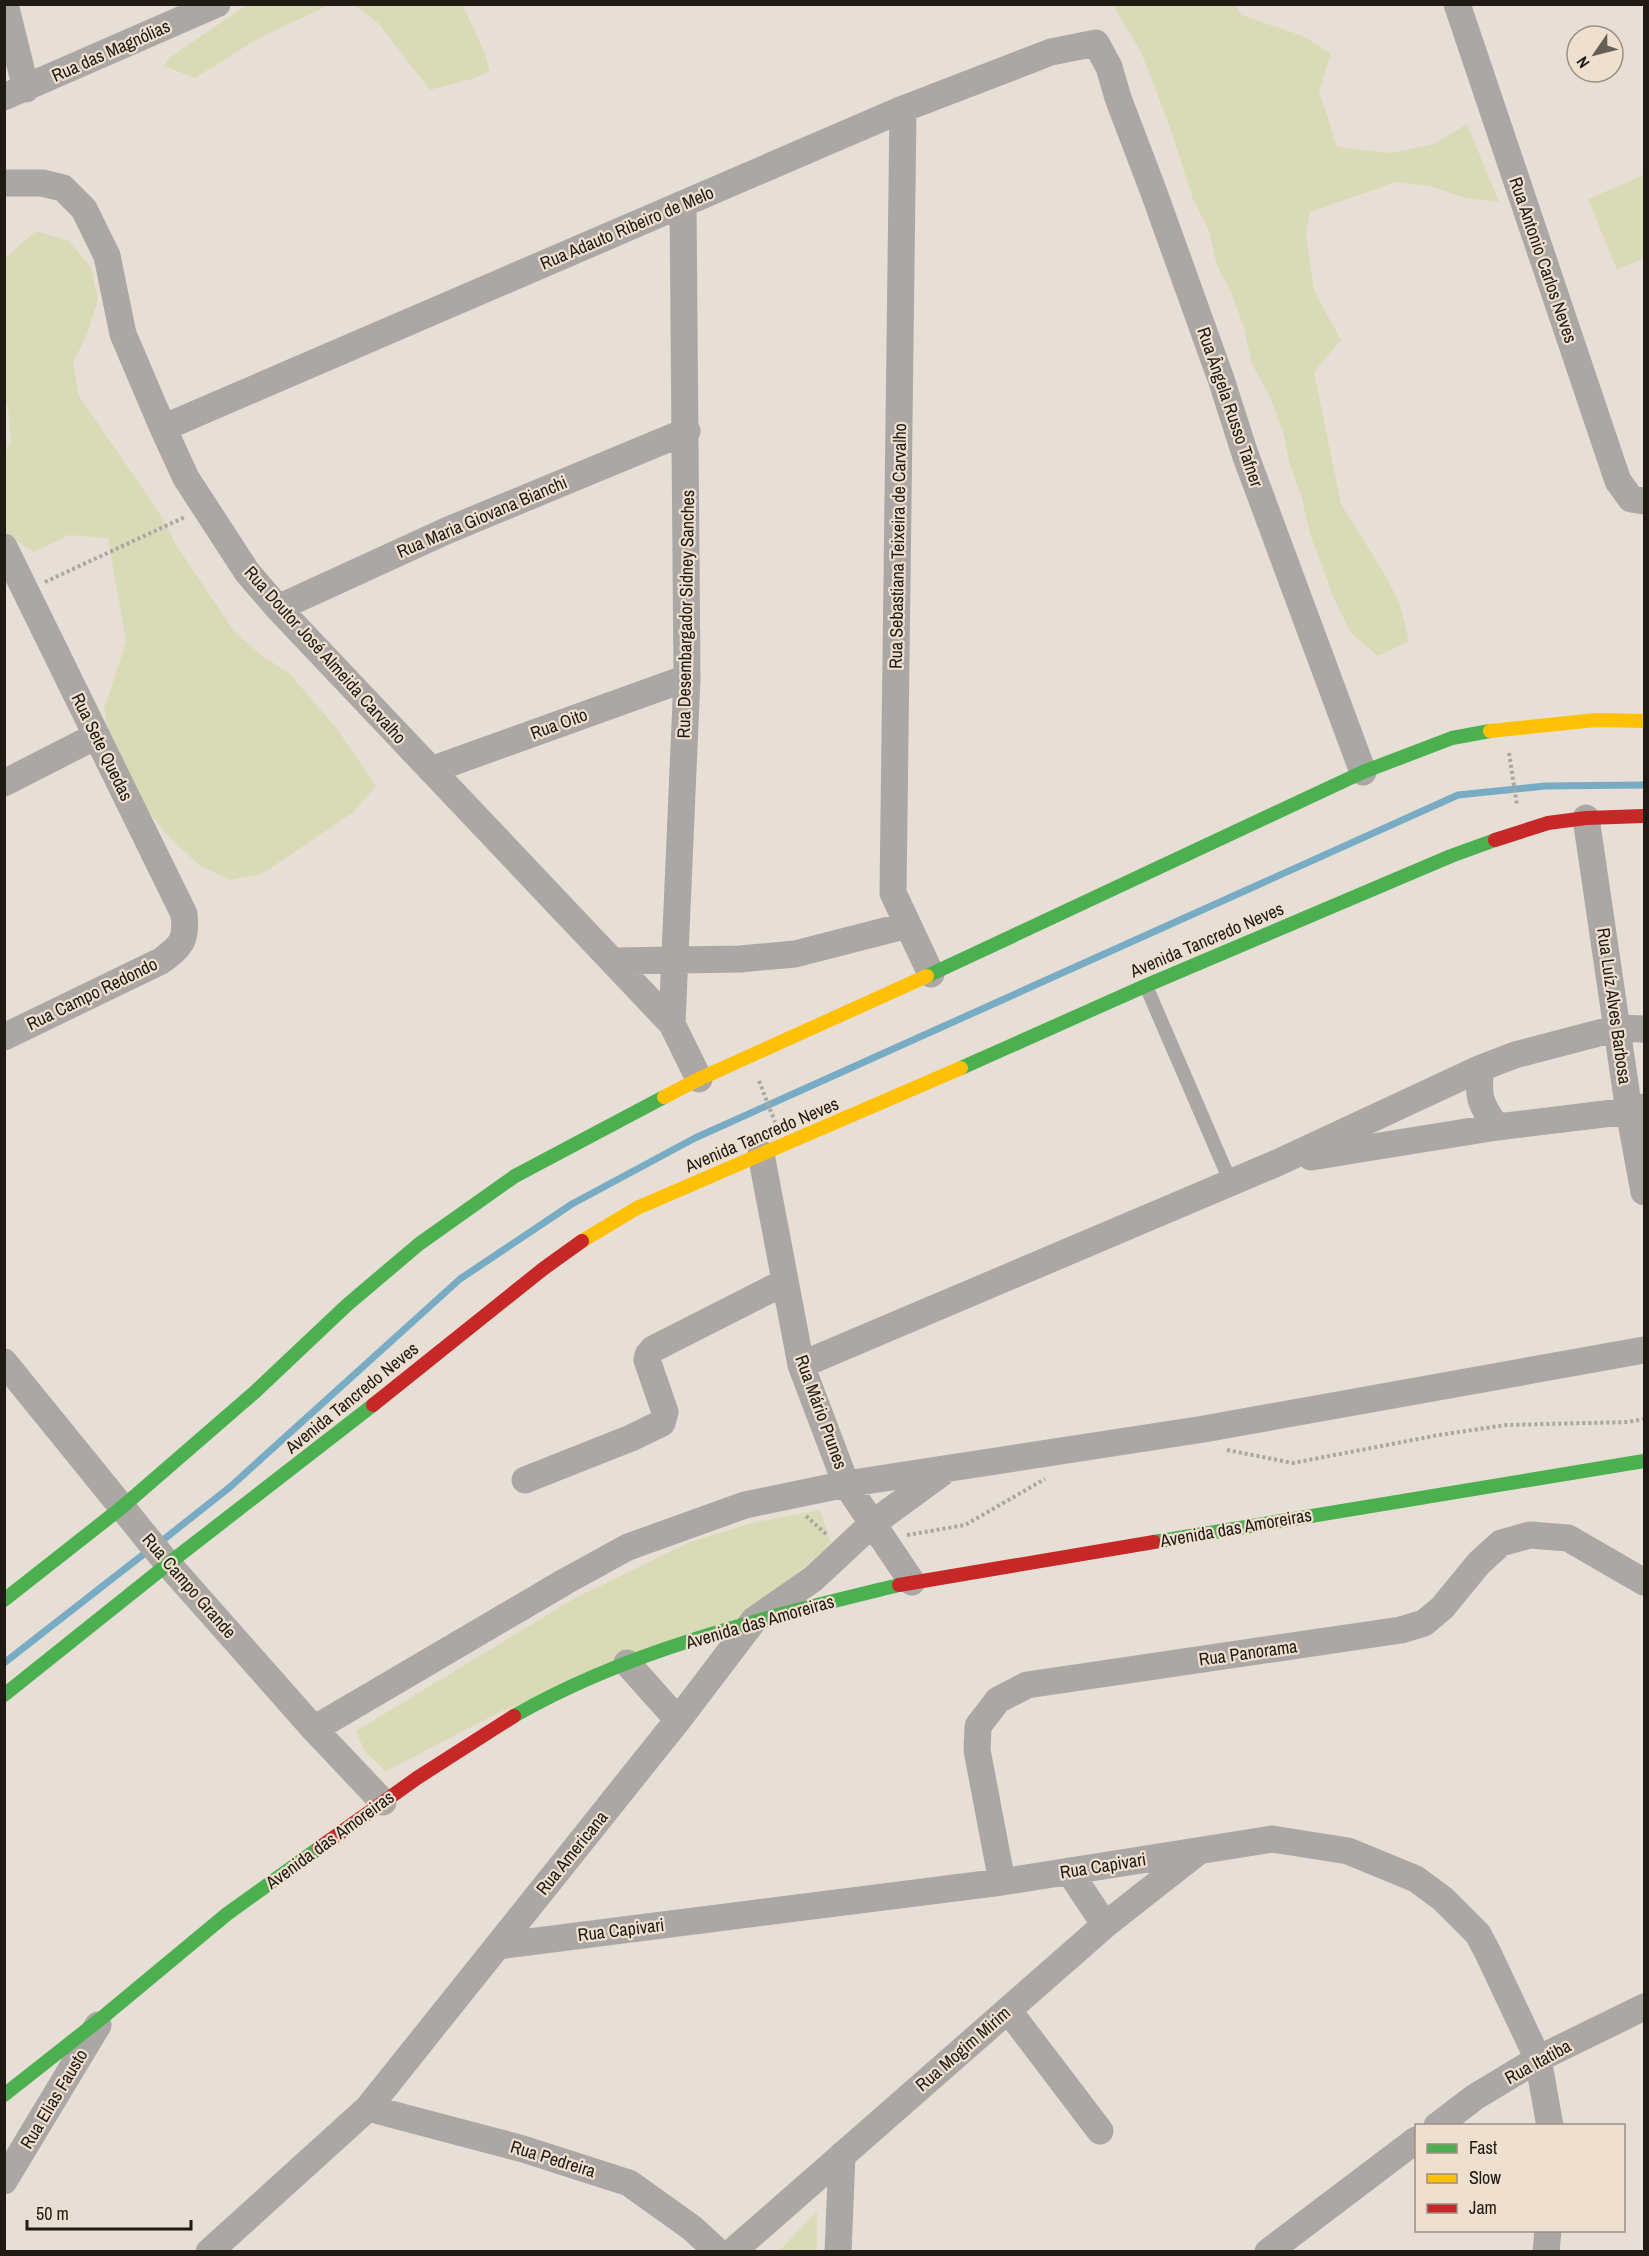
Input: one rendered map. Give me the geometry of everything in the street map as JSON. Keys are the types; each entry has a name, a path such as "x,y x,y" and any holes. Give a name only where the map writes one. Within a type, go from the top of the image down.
{"main road":[{"path":"4,1600 127,1515 347,1305 419,1244 514,1176 699,1079 931,974 1363,772 1452,738 1508,729 1596,720 1644,721"},
{"name":"Avenida Tancredo Neves","path":"4,1695 165,1560 313,1453 543,1269 591,1235 637,1208 816,1132 1145,986 1471,849 1520,831 1548,824 1586,818 1644,816"},
{"name":"Avenida das Amoreiras","path":"4,2095 103,2017 227,1914 383,1802 480,1736 537,1702 627,1663 754,1620 912,1582 1644,1461"}],"street":[{"path":"5,4 15,93"},
{"name":"Rua das Magnólias","path":"15,93 217,4"},
{"name":"Rua Antonio Carlos Neves","path":"1457,4 1618,481 1631,499 1644,501"},
{"name":"Rua Adauto Ribeiro de Melo","path":"162,428 903,110 1051,52 1096,43"},
{"name":"Rua Ângela Russo Tafner","path":"1096,43 1108,67 1221,379 1245,454 1363,772"},
{"name":"Rua Sebastiana Teixeira de Carvalho","path":"903,110 893,893 931,974"},
{"name":"Rua Doutor José Almeida Carvalho","path":"4,183 42,183 63,188 84,209 107,256 123,334 162,428 186,478 247,572 278,608 672,1024 699,1079"},
{"name":"Rua Desembargador Sidney Sanches","path":"672,1024 687,678 687,430 683,204"},
{"name":"Rua Maria Giovana Bianchi","path":"278,608 446,531 687,430"},
{"name":"Rua Sete Quedas","path":"4,547 184,914 186,932 178,948"},
{"name":"Rua Oito","path":"431,770 687,678"},
{"path":"4,783 96,736"},
{"name":"Rua Luíz Alves Barbosa","path":"1586,818 1631,1028 1644,1192"},
{"path":"613,961 740,959 795,954 908,925"},
{"name":"Rua Campo Redondo","path":"4,1037 160,961 178,948"},
{"path":"801,1365 1277,1163 1481,1068 1515,1055 1631,1028"},
{"path":"1481,1068 1478,1089 1483,1109 1497,1127"},
{"path":"1277,1163 1497,1127 1637,1109"},
{"name":"Rua Mário Prunes","path":"761,1154 801,1365 846,1484 912,1582"},
{"path":"525,1480 631,1438 662,1423 665,1412 647,1360 653,1349 785,1282"},
{"path":"314,1728 628,1547 745,1505 846,1484 1204,1429 1644,1350"},
{"name":"Rua Campo Grande","path":"4,1362 165,1560 383,1802"},
{"name":"Rua Americana","path":"209,2252 368,2108 678,1720 754,1620 787,1599 844,1551 879,1534 946,1470"},
{"name":"Rua Panorama","path":"1002,1882 977,1750 978,1726 998,1700 1027,1685 1401,1630 1424,1623 1442,1608 1479,1563 1501,1543 1530,1535 1568,1538 1644,1582"},
{"path":"627,1663 678,1720"},
{"name":"Rua Capivari","path":"498,1946 1002,1882 1272,1839 1348,1851 1416,1880 1443,1899 1478,1934 1538,2059 1550,2124"},
{"name":"Rua Mogim Mirim","path":"732,2252 1105,1926 1199,1851"},
{"path":"1070,1871 1105,1926"},
{"name":"Rua Itatiba","path":"1440,2124 1475,2097 1538,2059 1644,2007"},
{"path":"1008,2010 1100,2132"},
{"name":"Rua Elias Fausto","path":"4,2181 103,2017"},
{"name":"Rua Pedreira","path":"368,2108 523,2150 629,2183 692,2228 718,2252"},
{"path":"1268,2252 1415,2141"},
{"path":"838,2252 842,2155"},
{"path":"1546,2252 1548,2232"}],"lane":[{"path":"1145,986 1231,1183"}],"path":[{"path":"53,578 170,524"},
{"path":"1509,765 1518,809"},
{"path":"761,1086 778,1128"},
{"path":"1221,1449 1293,1462 1439,1434 1506,1425 1628,1422 1644,1419"},
{"path":"879,1534 895,1537 964,1525 1049,1477"},
{"path":"801,1494 797,1508 844,1551"}],"green space":[{"path":"462,4 484,51 490,71 475,78 430,90 378,23 354,5 327,6 261,37 195,78 164,66 169,58 247,5"},
{"path":"1113,5 1236,5 1241,15 1303,36 1331,54 1319,91 1337,147 1392,153 1434,144 1467,124 1499,202 1465,198 1430,186 1396,182 1310,212 1306,233 1314,291 1341,340 1314,372 1341,504 1384,573 1400,604 1409,641 1378,656 1351,633 1335,601 1310,534 1283,432 1271,399 1252,364 1244,328 1232,294 1216,263 1209,231 1193,199 1170,127 1141,52"},
{"path":"1644,175 1644,258 1617,270 1588,199"},
{"path":"36,231 68,240 91,267 98,299 88,332 73,363 79,396 160,514 176,545 234,631 261,655 289,673 337,729 376,786 352,813 262,874 230,880 199,865 169,837 142,804 110,742 104,709 126,642 108,538 69,535 34,552 5,533 5,452 11,442 8,407 4,402 4,259"},
{"path":"820,1510 831,1543 804,1568 731,1623 502,1711 386,1771 365,1752 356,1731 575,1598 690,1542 756,1522"},
{"path":"817,2211 817,2251 779,2251"}],"waterway":[{"path":"158,1544 230,1487 460,1279 572,1204 695,1138 1458,795 1545,786 1644,785"},
{"path":"4,1663 149,1550"}],"traffic: fast":[{"path":"927,976 1363,772 1452,738 1490,731"},
{"path":"961,1068 1145,986 1451,856 1495,840"},
{"path":"4,1600 121,1508 256,1391 347,1305 419,1244 515,1176 664,1097"},
{"path":"4,1695 373,1405"},
{"path":"1154,1542 1644,1461"},
{"path":"514,1716 559,1692 653,1653 800,1609 899,1585"},
{"path":"4,2095 103,2017 227,1914 319,1848"}],"traffic: slow":[{"path":"1490,731 1596,720 1644,721"},
{"path":"664,1097 927,976"},
{"path":"582,1241 637,1208 961,1068"}],"traffic: jam":[{"path":"1495,840 1548,823 1586,818 1644,816"},
{"path":"373,1405 543,1269 582,1241"},
{"path":"899,1585 1154,1542"},
{"path":"319,1848 417,1778 514,1716"}]}
